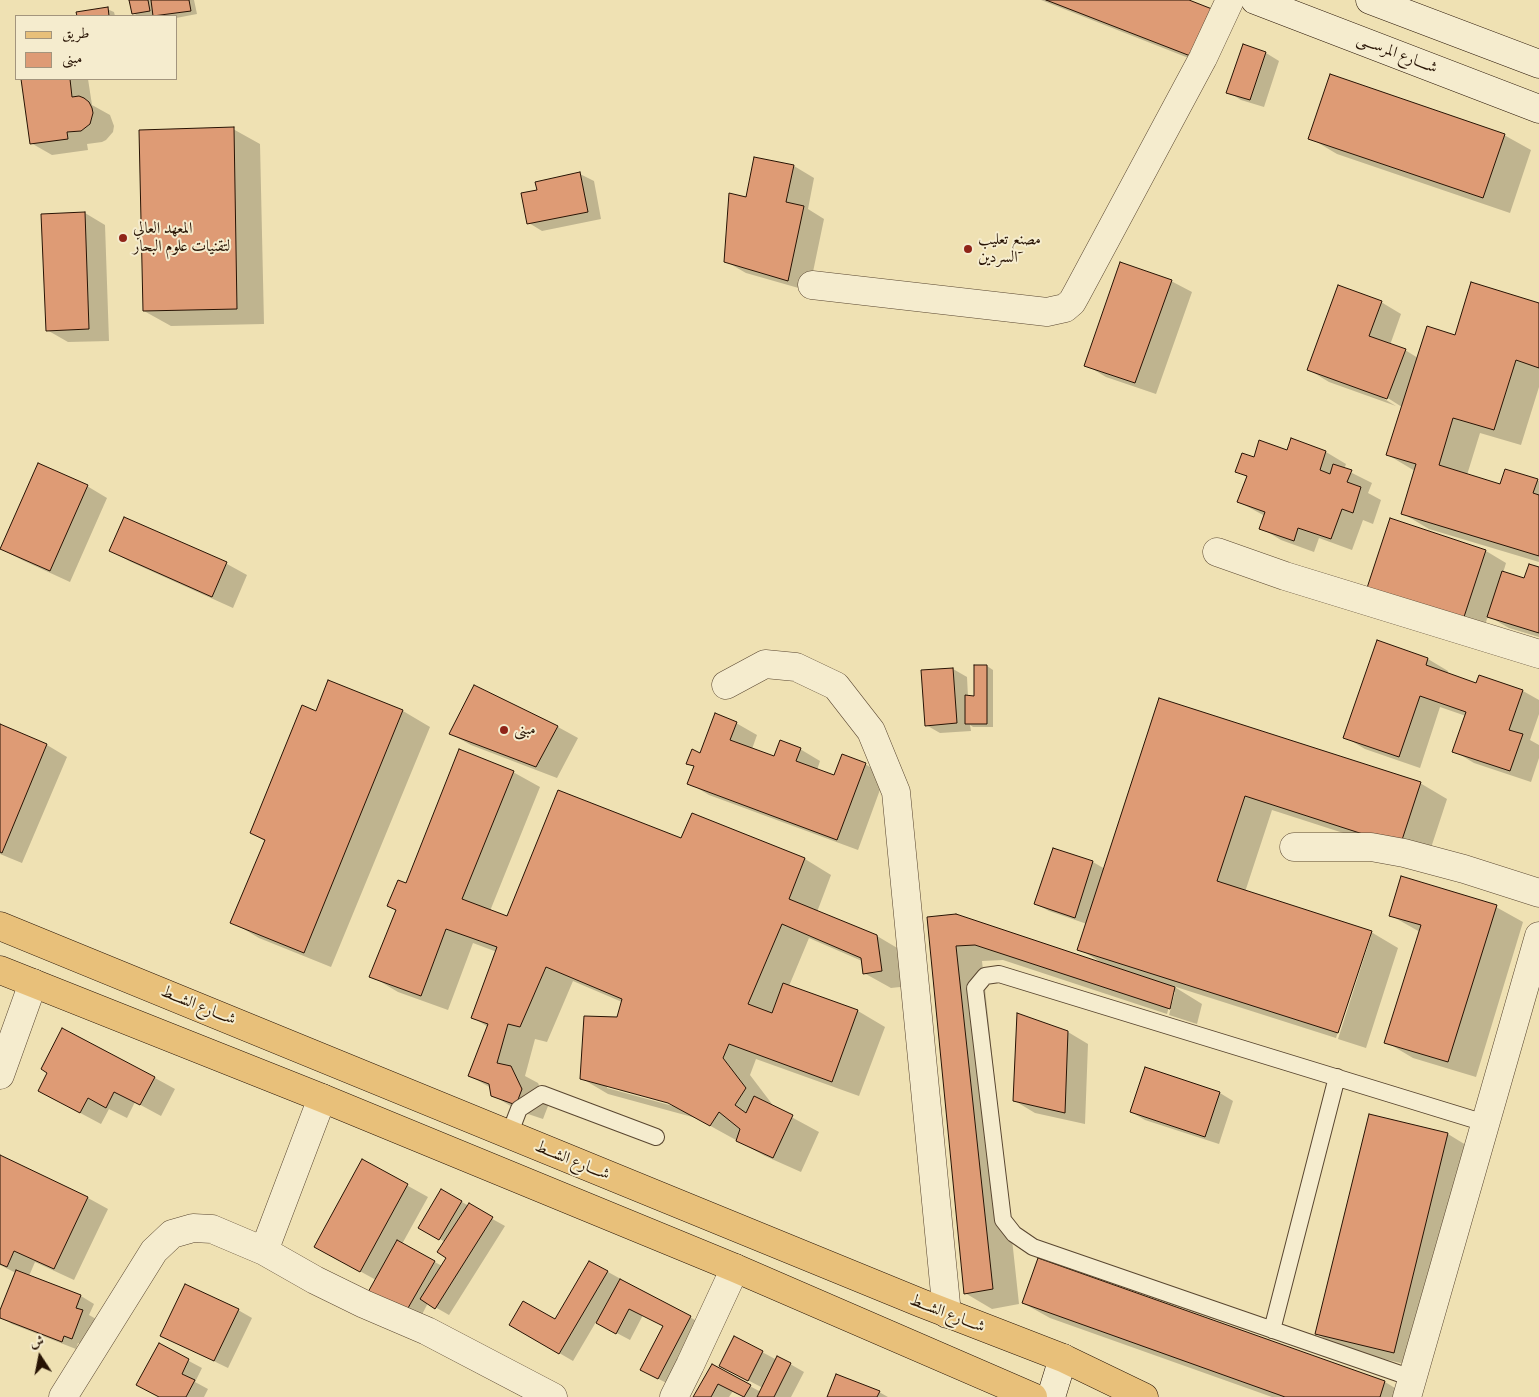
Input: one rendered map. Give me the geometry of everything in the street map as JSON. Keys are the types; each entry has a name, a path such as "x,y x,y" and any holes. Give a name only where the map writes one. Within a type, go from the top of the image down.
{"main road":[{"name":"شــــارع الشـــط","path":"0,926 947,1314 1063,1358 1144,1397"},
{"path":"0,970 322,1098 735,1268 1033,1397"}],"street":[{"path":"812,285 1047,312 1065,308 1072,302 1077,293 1203,58 1230,0"},
{"name":"شــــارع المرســـى","path":"1255,0 1539,109"},
{"path":"1370,0 1539,64"},
{"path":"1217,552 1304,582 1539,654"},
{"path":"726,685 765,664 796,667 836,686 870,731 896,792 947,1314"},
{"path":"1294,848 1371,847 1404,853 1464,868 1539,893"},
{"path":"1410,1388 1539,936"},
{"path":"0,1075 33,983"},
{"path":"264,1250 322,1098"},
{"path":"63,1397 154,1251 172,1234 193,1228 212,1229 264,1250 315,1280 364,1304 427,1331 553,1397"},
{"path":"674,1397 735,1268"},
{"path":"1051,1397 1063,1358"}],"lane":[{"path":"1410,1388 1272,1330 1032,1247 1014,1234 1003,1220 975,988 985,976 999,974 1485,1123"},
{"path":"1272,1330 1337,1077"},
{"path":"509,1135 519,1109 542,1094 656,1137"}],"building":[{"path":"129,0 148,0 150,11 132,14"},
{"path":"151,0 189,0 191,11 153,15"},
{"path":"1046,0 1189,0 1212,9 1193,57"},
{"path":"108,7 109,15 77,15 76,12"},
{"path":"1243,44 1266,52 1250,100 1226,93"},
{"path":"1330,74 1505,134 1483,198 1308,139"},
{"path":"21,80 70,80 72,97 79,96 84,98 92,108 93,113 90,124 81,131 67,132 68,139 30,144"},
{"path":"234,127 237,309 143,311 139,130"},
{"path":"754,157 794,165 786,202 804,206 788,281 724,262 729,193 746,197"},
{"path":"580,172 588,212 527,224 521,193 537,190 535,182"},
{"path":"85,212 89,329 46,331 41,214"},
{"path":"1120,262 1172,280 1135,383 1084,366"},
{"path":"1471,282 1539,303 1539,368 1516,360 1494,430 1453,418 1439,465 1500,484 1505,469 1538,479 1533,493 1539,495 1539,556 1401,514 1416,464 1386,455 1427,326 1455,335"},
{"path":"1338,285 1382,301 1369,336 1406,349 1387,399 1307,370"},
{"path":"1291,438 1326,451 1320,470 1330,474 1333,464 1352,470 1347,482 1361,487 1353,513 1342,509 1331,539 1298,528 1294,541 1259,529 1265,512 1237,502 1247,476 1235,472 1242,453 1254,457 1259,440 1287,450"},
{"path":"38,463 88,485 50,571 0,549"},
{"path":"124,517 227,562 212,597 109,551"},
{"path":"1390,518 1486,550 1462,623 1366,591"},
{"path":"1529,564 1539,567 1539,633 1487,617 1502,571 1524,578"},
{"path":"1377,640 1428,658 1426,665 1476,683 1479,675 1523,690 1509,730 1523,734 1510,771 1452,752 1466,712 1420,696 1399,757 1343,738"},
{"path":"974,665 987,665 987,724 965,724 965,695 974,696"},
{"path":"953,668 957,723 925,726 921,670"},
{"path":"328,680 403,710 304,953 230,923 265,840 250,833 302,705 316,711"},
{"name":"مبنى","path":"474,685 558,726 536,767 449,734"},
{"path":"1159,698 1421,782 1400,846 1245,796 1217,881 1372,931 1338,1033 1077,950"},
{"path":"715,713 737,722 730,740 774,756 780,740 801,748 796,761 834,775 842,754 866,763 837,840 687,784 694,766 686,764 692,749 700,753"},
{"path":"0,724 47,744 2,853 0,852"},
{"path":"459,749 514,771 462,899 507,916 558,790 681,838 692,813 805,858 789,899 877,935 882,971 863,974 861,958 782,924 748,1004 772,1013 783,983 858,1010 832,1082 729,1044 723,1058 746,1088 735,1105 746,1113 754,1096 793,1115 773,1158 736,1141 740,1129 719,1112 710,1126 668,1103 580,1079 584,1016 617,1017 622,999 546,967 520,1027 508,1024 497,1063 511,1066 522,1089 516,1105 491,1096 489,1084 468,1076 488,1024 471,1018 497,947 446,929 421,996 369,977 396,910 387,906 398,880 406,883"},
{"path":"1053,848 1093,861 1075,918 1034,904"},
{"path":"1401,876 1497,905 1448,1062 1384,1043 1421,925 1389,916"},
{"path":"956,914 1175,987 1170,1009 975,945 956,946 993,1289 964,1294 927,917"},
{"path":"1017,1013 1068,1031 1065,1113 1013,1101"},
{"path":"62,1028 155,1077 140,1105 114,1092 106,1108 88,1098 80,1113 38,1091 47,1073 41,1069"},
{"path":"1145,1067 1220,1092 1205,1137 1130,1112"},
{"path":"1369,1114 1448,1133 1394,1353 1315,1334"},
{"path":"0,1155 88,1197 54,1269 14,1251 7,1267 0,1264"},
{"path":"362,1159 408,1184 360,1272 314,1247"},
{"path":"441,1189 462,1201 439,1240 418,1228"},
{"path":"469,1203 493,1217 435,1309 420,1299 446,1258 437,1252"},
{"path":"397,1240 435,1261 404,1315 367,1294"},
{"path":"1038,1258 1385,1381 1380,1397 1285,1397 1022,1303"},
{"path":"589,1261 608,1271 559,1354 509,1325 523,1301 555,1319"},
{"path":"16,1270 81,1295 76,1308 83,1310 72,1339 64,1336 62,1342 0,1318 0,1310"},
{"path":"620,1279 691,1316 658,1379 640,1370 663,1326 629,1309 616,1334 596,1323"},
{"path":"185,1284 239,1309 214,1361 160,1336"},
{"path":"734,1336 763,1351 748,1381 719,1366"},
{"path":"159,1343 189,1359 182,1374 195,1380 186,1397 159,1397 136,1385"},
{"path":"777,1356 791,1363 774,1397 757,1397"},
{"path":"712,1364 751,1385 744,1397 718,1384 711,1397 693,1397"},
{"path":"836,1374 880,1391 877,1397 827,1397"}],"place":[{"name":"المعهد العالي لتقنيات علوم البحار","path":"123,238"},
{"name":"مصنع تعليب السردين","path":"968,249"},
{"name":"مبنى","path":"504,730"}]}
